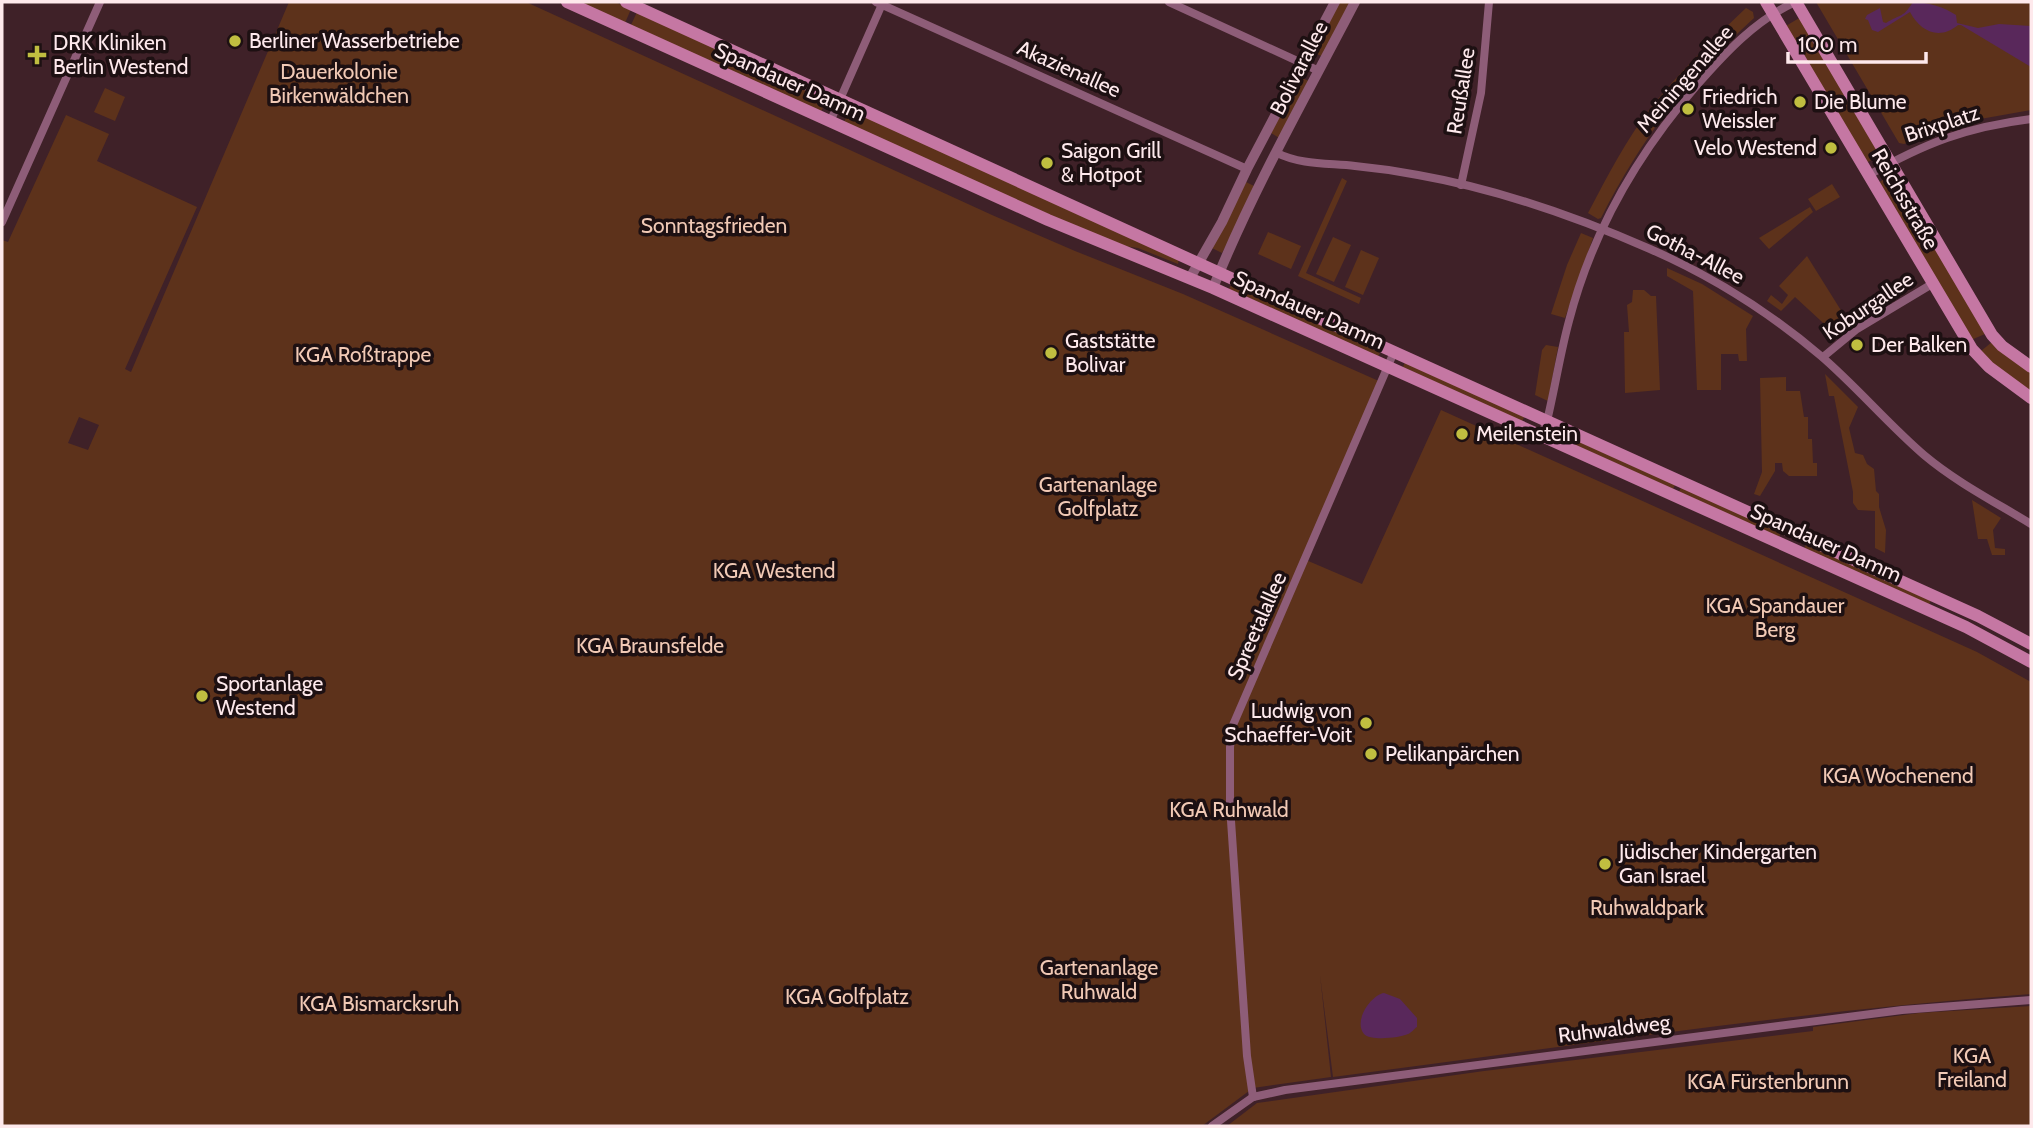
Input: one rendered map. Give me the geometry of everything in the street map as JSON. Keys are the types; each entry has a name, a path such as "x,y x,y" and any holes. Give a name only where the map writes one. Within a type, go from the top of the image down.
{"main road":[{"name":"Spandauer Damm","path":"567,2 1098,242 1190,278 1388,366 1966,627 2031,662"},
{"name":"Spandauer Damm","path":"626,2 1969,611 2031,644"},
{"name":"Reichsstraße","path":"1795,2 1992,335 2002,346 2031,367"},
{"name":"Reichsstraße","path":"1769,7 1932,284 1980,359 2031,398"}],"street":[{"path":"2,222 100,2"},
{"path":"1169,2 1319,71"},
{"name":"Bolivarallee","path":"1190,278 1222,222 1335,2"},
{"name":"Bolivarallee","path":"1213,288 1264,177 1355,2"},
{"name":"Reußallee","path":"1461,185 1482,93 1489,2"},
{"name":"Meiningenallee","path":"1541,435 1547,421 1569,319 1601,229 1655,136 1718,61 1769,7 1795,2"},
{"path":"830,122 881,3"},
{"name":"Akazienallee","path":"881,3 1247,169"},
{"name":"Brixplatz","path":"1869,175 1933,142 1971,130 2031,119"},
{"path":"1261,144 1277,153"},
{"name":"Gotha-Allee","path":"1277,153 1292,160 1382,169 1510,198 1601,229 1672,258 1761,310 1823,357 1926,456 2031,524"},
{"path":"1247,169 1264,177"},
{"name":"Koburgallee","path":"1823,357 1857,329 1932,284"},
{"name":"Spreetalallee","path":"1253,1097 1247,1056 1230,806 1230,747 1233,726 1394,352"},
{"name":"Ruhwaldweg","path":"1212,1126 1253,1097 1295,1089 1872,1014 2031,1000"}],"green space":[{"path":"289,2 526,2 992,215 1183,294 1381,382 1306,560 1362,584 1441,410 1977,652 2031,682 2031,994 1769,1020 1333,1077 1320,975 1331,1077 1253,1088 1202,1126 2,1126 2,240 8,242 66,115 109,134 97,161 197,207 125,369 131,372","holes":["79,417 99,425 88,450 68,443"]},
{"path":"579,2 615,2 631,9 625,23"},
{"path":"1339,2 1351,2 1323,57 1313,52"},
{"path":"1816,2 2031,2 2031,110 1969,121 1904,144 1899,143"},
{"path":"1746,8 1753,12 1754,18 1708,64 1668,110 1633,161 1601,218 1588,213 1626,144 1652,106 1697,56"},
{"path":"637,12 827,98 821,112 631,25"},
{"path":"1801,17 1883,154 1866,163 1784,27"},
{"path":"1300,77 1311,82 1281,139 1271,133"},
{"path":"105,88 125,97 115,121 94,112"},
{"path":"850,109 1179,259 1178,264 1138,248 1117,245 844,122"},
{"path":"1894,173 1985,334 1971,340 1878,183"},
{"path":"1342,178 1347,181 1306,273 1361,298 1359,304 1298,276"},
{"path":"1246,182 1256,187 1222,253 1212,248"},
{"path":"1832,184 1840,197 1816,211 1808,199"},
{"path":"1810,207 1813,212 1769,249 1759,238"},
{"path":"1268,232 1301,246 1291,269 1258,254"},
{"path":"1581,233 1593,238 1565,318 1551,314"},
{"path":"1333,237 1351,245 1334,282 1316,274"},
{"path":"1361,250 1379,258 1363,295 1345,287"},
{"path":"1807,256 1847,320 1833,332 1795,297 1781,311 1767,301 1771,295 1782,304 1788,295 1779,286"},
{"path":"1667,268 1702,284 1753,316 1746,329 1747,361 1739,361 1738,354 1721,354 1721,390 1697,390 1693,291 1667,276"},
{"path":"1232,283 1381,351 1378,357 1229,289"},
{"path":"1633,290 1644,290 1651,296 1656,296 1660,390 1625,393 1624,332 1629,332 1627,305 1632,302"},
{"path":"1992,342 2031,370 2031,394 1999,371 1981,351"},
{"path":"1546,345 1558,347 1548,401 1535,395 1542,350"},
{"path":"1405,362 1525,416 1522,421 1403,367"},
{"path":"1825,374 1858,407 1849,428 1855,453 1863,455 1867,464 1874,469 1879,507 1886,530 1885,553 1875,548 1875,511 1858,510 1853,503 1834,396 1829,396"},
{"path":"1786,377 1786,391 1800,391 1804,417 1808,417 1808,439 1812,439 1813,463 1817,463 1817,476 1789,476 1783,471 1782,463 1775,463 1775,471 1760,496 1754,494 1762,472 1760,378"},
{"path":"1560,433 1675,485 1673,489 1558,437"},
{"path":"1681,487 1781,532 1779,537 1679,492"},
{"path":"1972,500 2001,518 1993,530 1995,548 2005,549 2005,555 1992,555 1987,539 1978,539"},
{"path":"1806,544 1931,600 1929,605 1804,549"},
{"path":"2031,1006 2031,1126 1227,1126 1257,1103 1484,1071 1813,1031 1813,1027 1919,1013"}],"shaded area":[{"path":"1913,2 1941,7 1956,15 1957,23 1978,28 1999,24 2031,26 2031,67 1961,25 1944,32 1931,32 1919,24 1910,12 1878,32 1872,30 1865,19 1880,8 1883,22 1886,23 1904,13"},
{"path":"1384,993 1400,999 1417,1018 1417,1027 1409,1034 1372,1038 1364,1034 1361,1022 1365,1009 1374,998"}],"place":[{"name":"Berliner Wasserbetriebe","path":"235,41"},
{"name":"DRK Kliniken Berlin Westend","path":"37,55"},
{"name":"Die Blume","path":"1800,102"},
{"name":"Friedrich Weissler","path":"1688,109"},
{"name":"Velo Westend","path":"1831,148"},
{"name":"Saigon Grill & Hotpot","path":"1047,163"},
{"name":"Der Balken","path":"1857,345"},
{"name":"Gaststätte Bolivar","path":"1051,353"},
{"name":"Meilenstein","path":"1462,434"},
{"name":"Sportanlage Westend","path":"202,696"},
{"name":"Ludwig von Schaeffer-Voit","path":"1366,723"},
{"name":"Pelikanpärchen","path":"1371,754"},
{"name":"Jüdischer Kindergarten Gan Israel","path":"1605,864"}],"park label":[{"name":"Dauerkolonie Birkenwäldchen","path":"339,84"},
{"name":"Sonntagsfrieden","path":"714,226"},
{"name":"KGA Roßtrappe","path":"363,355"},
{"name":"Gartenanlage Golfplatz","path":"1098,497"},
{"name":"KGA Westend","path":"774,571"},
{"name":"KGA Spandauer Berg","path":"1775,618"},
{"name":"KGA Braunsfelde","path":"650,646"},
{"name":"KGA Wochenend","path":"1898,776"},
{"name":"KGA Ruhwald","path":"1229,810"},
{"name":"Ruhwaldpark","path":"1647,908"},
{"name":"Gartenanlage Ruhwald","path":"1099,980"},
{"name":"KGA Golfplatz","path":"847,997"},
{"name":"KGA Bismarcksruh","path":"379,1004"},
{"name":"KGA Freiland","path":"1972,1068"},
{"name":"KGA Fürstenbrunn","path":"1768,1082"}]}
